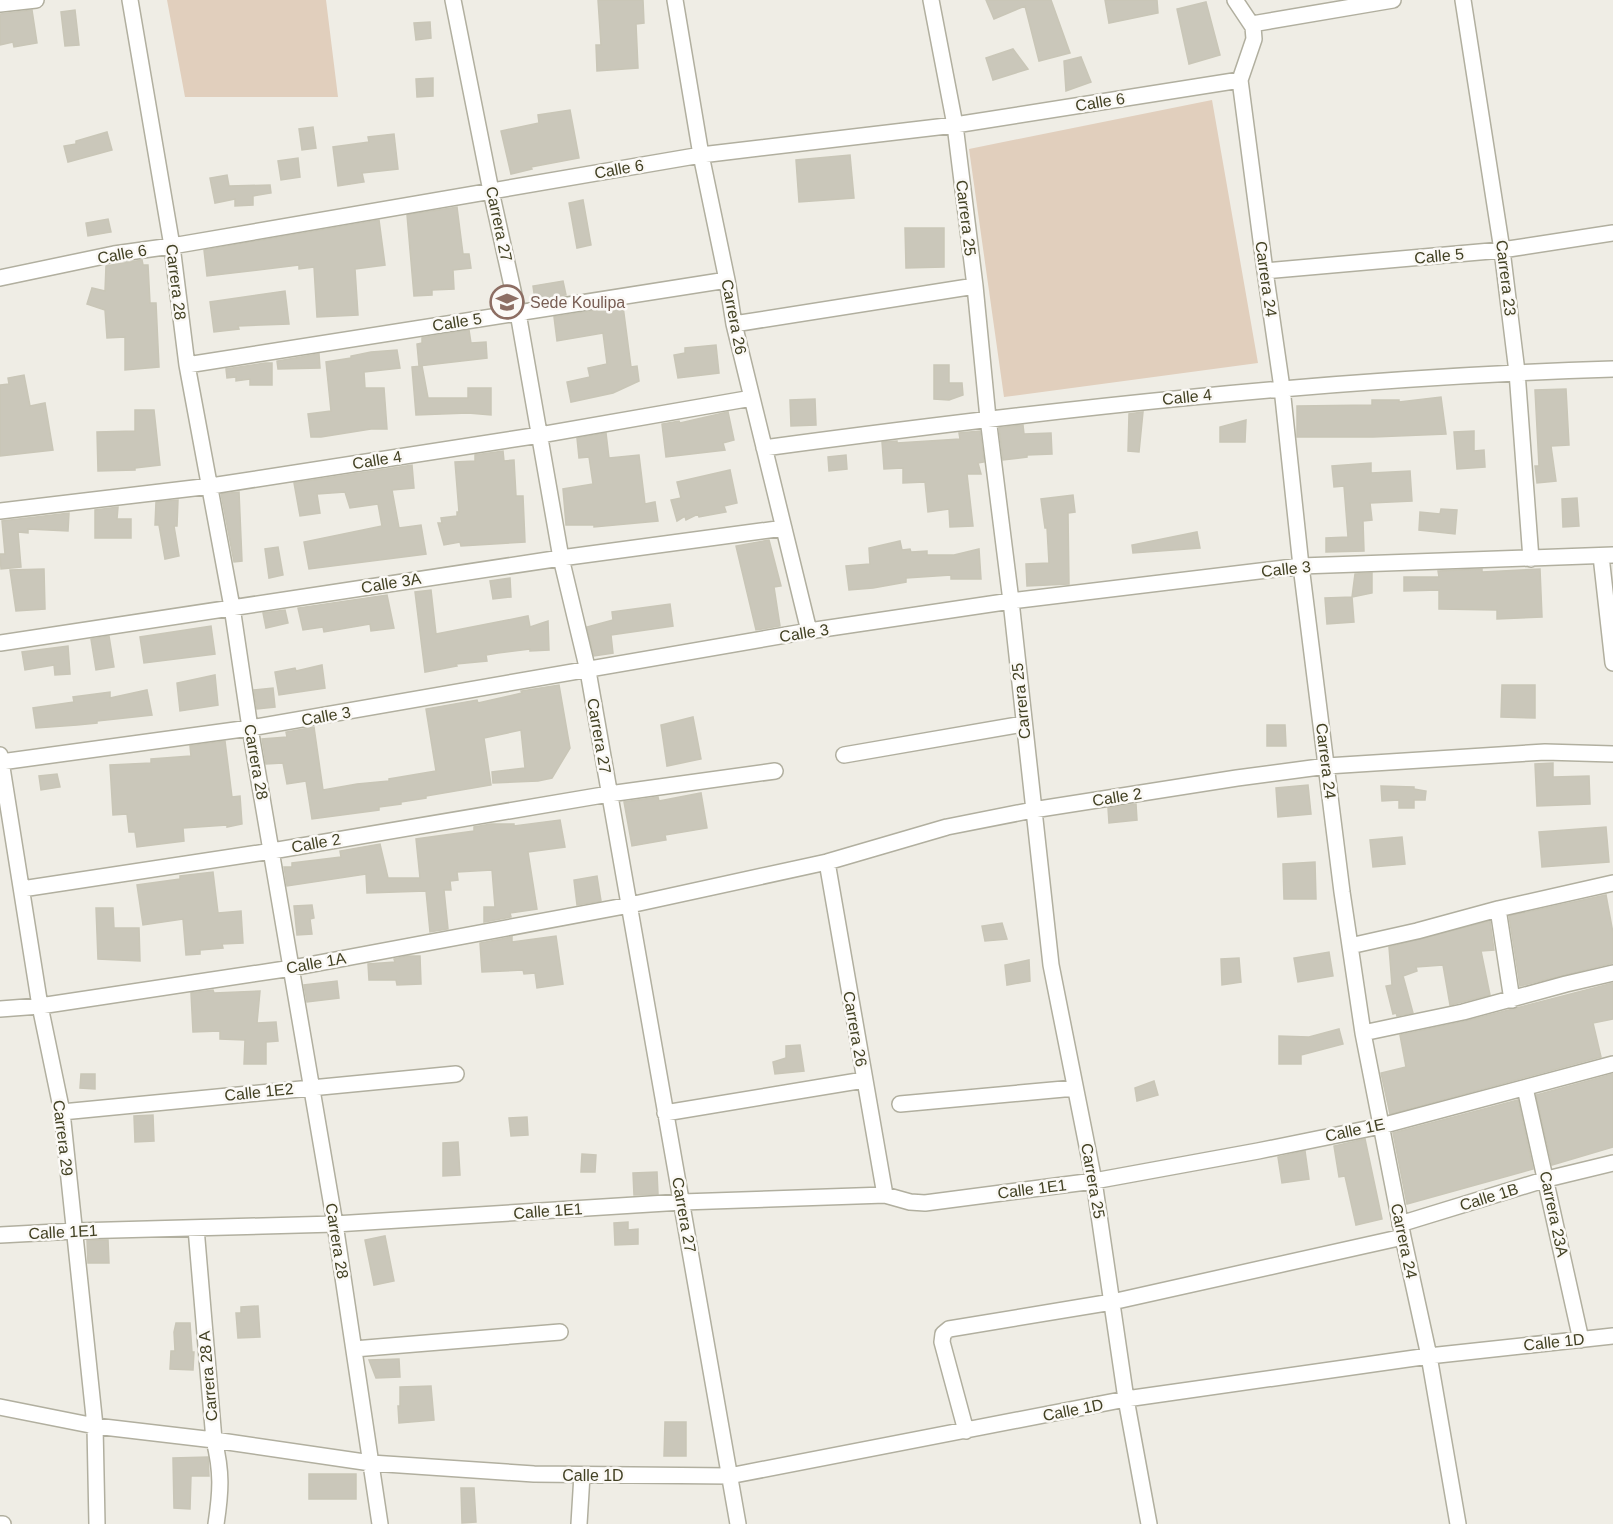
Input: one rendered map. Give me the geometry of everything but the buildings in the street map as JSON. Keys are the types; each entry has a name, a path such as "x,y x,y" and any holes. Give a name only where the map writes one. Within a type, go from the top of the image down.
{"street":[{"path":"0,4 36,0"},
{"name":"Carrera 28","path":"130,0 172,246 187,365 232,607 250,728 335,1224 380,1524"},
{"name":"Carrera 27","path":"453,0 518,313 561,558 588,671 738,1524"},
{"name":"Carrera 26","path":"675,0 701,155 734,324 809,631"},
{"name":"Carrera 25","path":"931,0 955,125 1051,965 1094,1181 1126,1399 1149,1524"},
{"path":"1235,0 1252,24 1393,0"},
{"name":"Carrera 23","path":"1463,0 1502,250 1517,372 1531,559"},
{"name":"Carrera 24","path":"1252,24 1254,39 1240,80 1282,387 1301,566 1350,946 1363,1033 1429,1356 1458,1524"},
{"name":"Calle 6","path":"0,278 114,254 701,155 955,125 1240,80"},
{"name":"Calle 5","path":"1265,272 1502,250 1613,233"},
{"name":"Calle 5","path":"187,365 727,280"},
{"path":"734,324 975,286"},
{"name":"Calle 4","path":"764,448 988,418 1282,387 1517,372 1613,369"},
{"name":"Calle 4","path":"0,511 211,486 540,435 752,398"},
{"name":"Calle 3A","path":"0,643 561,558 783,528"},
{"path":"1607,555 1613,663"},
{"name":"Calle 3","path":"1,758 250,728 809,631 1011,602 1301,566 1607,555"},
{"path":"844,755 1023,724"},
{"name":"Calle 2","path":"630,905 827,862 947,827 1033,810 1237,778 1327,766 1545,752 1613,754"},
{"name":"Carrera 29","path":"1,758 40,1005 62,1112 95,1426 97,1524"},
{"name":"Calle 2","path":"22,889 272,851 609,794 775,771"},
{"name":"Carrera 26","path":"827,862 885,1195"},
{"path":"1350,946 1613,883"},
{"name":"Calle 1A","path":"0,1009 292,968 630,905"},
{"path":"1498,909 1512,1000"},
{"path":"1363,1033 1512,1000 1613,973"},
{"name":"Calle 1E","path":"1094,1181 1381,1126 1613,1064"},
{"name":"Calle 1E2","path":"62,1112 456,1074"},
{"path":"665,1113 864,1080"},
{"path":"900,1104 1075,1088"},
{"name":"Carrera 23A","path":"1525,1088 1581,1340"},
{"name":"Calle 1B","path":"966,1431 942,1342 943,1334 948,1329 1112,1302 1402,1230 1547,1179 1613,1162"},
{"name":"Calle 1E1","path":"0,1235 335,1224 682,1202 885,1195 910,1202 925,1203 1094,1181"},
{"name":"Carrera 28 A","path":"196,1228 214,1440 221,1466 216,1524"},
{"path":"354,1349 560,1332"},
{"name":"Calle 1D","path":"0,1407 95,1426 214,1440 371,1463 534,1474 729,1476 1126,1399 1429,1356 1613,1336"},
{"path":"579,1524 582,1475"}],"shaded area":[{"path":"167,0 326,0 338,97 185,97"},
{"path":"1212,100 1258,363 1004,397 969,149"}],"place":[{"name":"Sede Koulipa","path":"507,302"}]}
